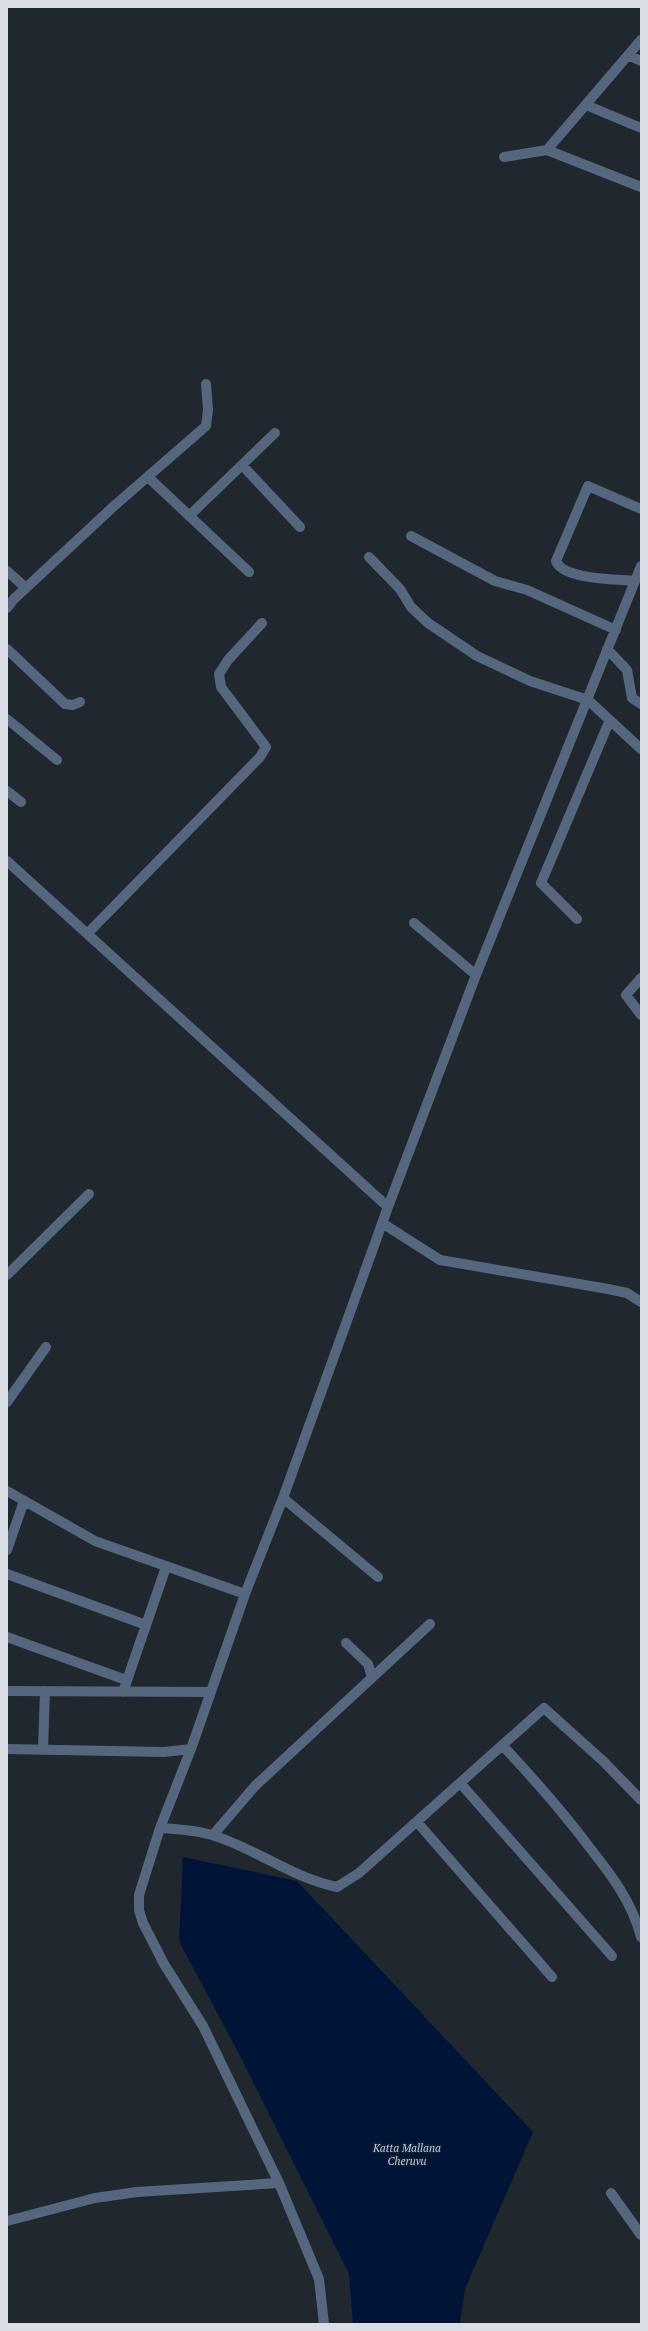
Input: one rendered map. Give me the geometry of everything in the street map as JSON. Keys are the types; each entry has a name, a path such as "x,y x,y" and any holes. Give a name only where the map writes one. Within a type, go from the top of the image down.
{"street":[{"path":"547,150 641,40"},
{"path":"628,55 641,61"},
{"path":"586,105 641,128"},
{"path":"504,157 547,150 641,188"},
{"path":"7,608 26,588 206,426 208,410 206,384"},
{"path":"189,516 276,433"},
{"path":"242,465 300,527"},
{"path":"148,477 249,572"},
{"path":"324,2324 319,2279 279,2183 203,2026 164,1964 143,1923 138,1910 139,1895 160,1828 191,1749 245,1594 283,1498 388,1207 476,975 639,573 573,574 557,564 556,561 588,486 641,509"},
{"path":"411,536 495,581 527,590 616,630"},
{"path":"369,558 400,590 411,607 428,623 476,656 530,681 588,700 609,722 641,749"},
{"path":"7,571 26,588"},
{"path":"88,933 260,757 266,748 221,687 219,674 228,660 262,623"},
{"path":"7,649 65,704 74,705 80,702"},
{"path":"607,649 627,670 632,698 641,704"},
{"path":"7,719 57,760"},
{"path":"577,919 541,883 609,722"},
{"path":"7,791 21,802"},
{"path":"7,861 388,1207"},
{"path":"414,923 476,975"},
{"path":"641,978 626,996 641,1014"},
{"path":"7,1275 89,1194"},
{"path":"382,1223 440,1260 608,1289 627,1293 641,1302"},
{"path":"7,1402 46,1347"},
{"path":"7,1491 95,1541 245,1594"},
{"path":"283,1498 378,1578"},
{"path":"7,1550 24,1501"},
{"path":"123,1692 166,1567"},
{"path":"7,1574 146,1624"},
{"path":"213,1835 255,1786 430,1624"},
{"path":"7,1637 126,1680"},
{"path":"346,1643 368,1664 372,1678"},
{"path":"7,1691 211,1692"},
{"path":"43,1749 45,1691"},
{"path":"160,1828 188,1830 213,1835 283,1868 326,1885 337,1887 359,1873 461,1784 544,1708 608,1766 641,1800"},
{"path":"503,1746 555,1802 612,1876 626,1898 637,1920 641,1937"},
{"path":"7,1748 164,1752 191,1749"},
{"path":"461,1784 612,1956"},
{"path":"417,1822 552,1976"},
{"path":"7,2221 95,2198 137,2192 279,2183"},
{"path":"611,2193 641,2235"}],"water":[{"name":"Katta Mallana Cheruvu","path":"183,1857 297,1881 533,2132 465,2289 460,2324 353,2324 349,2274 240,2056 179,1941"}]}
